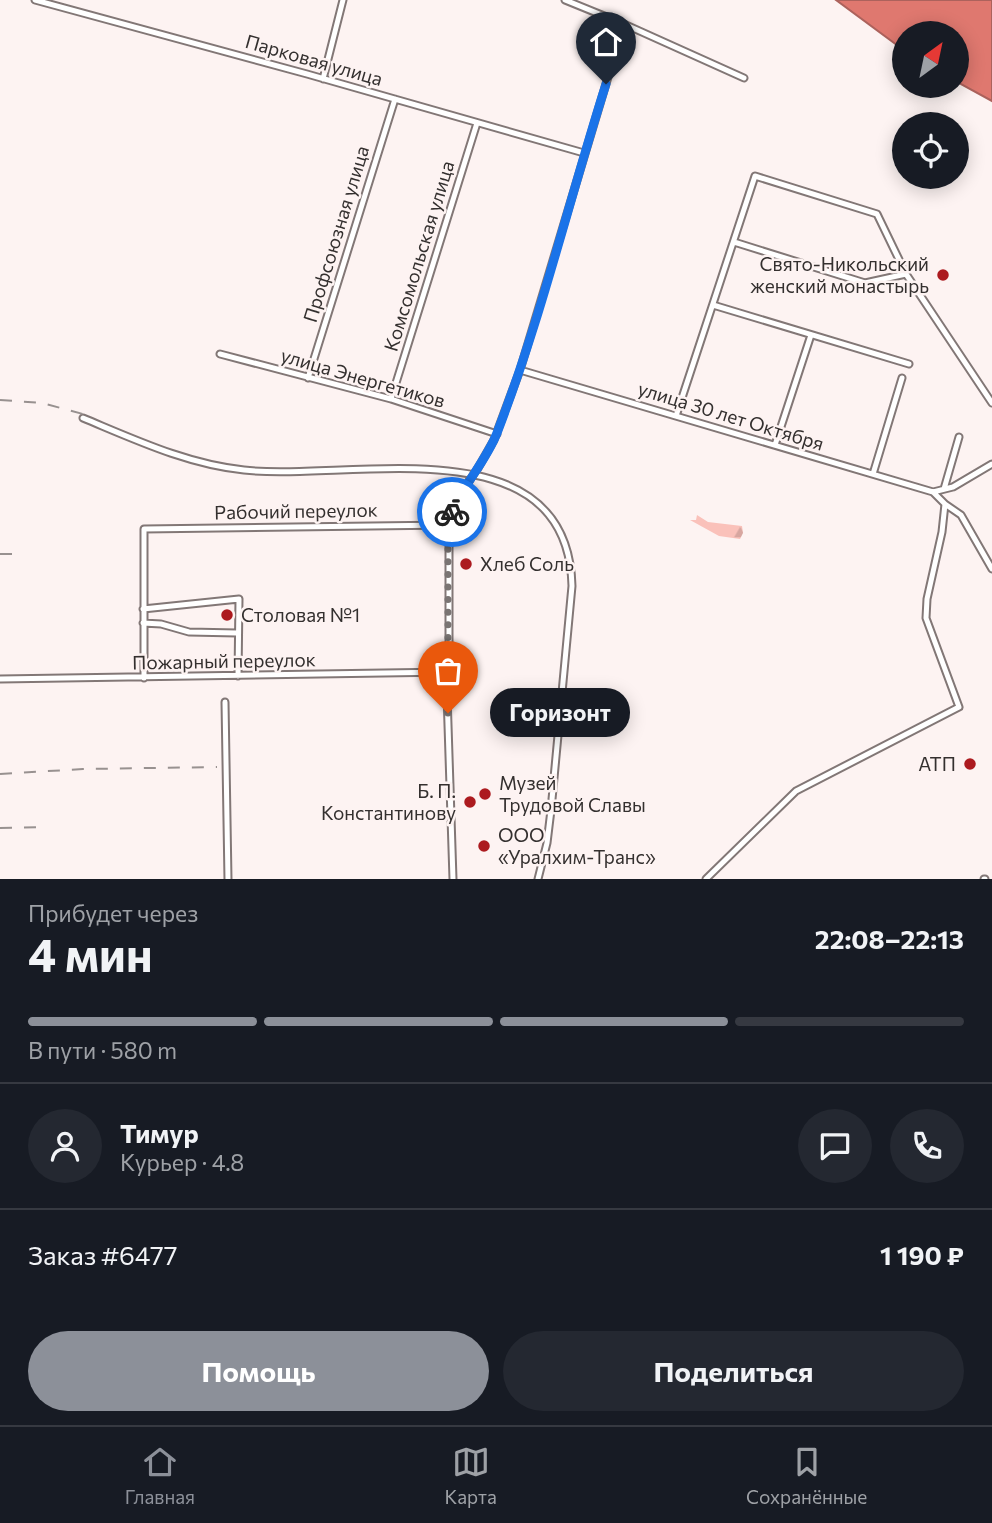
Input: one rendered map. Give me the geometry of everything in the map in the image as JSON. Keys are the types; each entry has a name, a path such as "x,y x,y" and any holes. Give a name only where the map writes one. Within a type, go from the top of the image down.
{"street":[{"name":"Парковая улица","path":"34,0 584,153"},
{"path":"323,79 343,0"},
{"path":"565,0 744,78"},
{"path":"453,879 447,694 449,525 457,500 497,434 520,370 624,24"},
{"name":"Профсоюзная улица","path":"308,378 394,99"},
{"name":"Комсомольская улица","path":"391,399 477,123"},
{"path":"676,416 755,176 877,214 906,274 992,403"},
{"path":"734,242 864,283 906,274"},
{"path":"713,305 909,364"},
{"path":"775,445 811,335"},
{"name":"улица Энергетиков","path":"220,354 391,399 497,434"},
{"name":"улица 30 лет Октября","path":"520,370 933,492"},
{"path":"873,474 902,378"},
{"path":"83,418 179,456 219,467 270,472 404,469 440,471 508,483 524,492 545,510 563,540 570,559 572,586 551,810 547,843 538,879"},
{"path":"944,489 959,437"},
{"path":"992,464 953,487 933,492 961,515 992,569"},
{"path":"706,879 796,791 958,707 926,618 926,599 942,532 945,504"},
{"name":"Рабочий переулок","path":"143,609 144,529 449,525"},
{"path":"144,678 143,609 239,599 238,676"},
{"path":"143,623 161,624 189,632 237,633"},
{"name":"Пожарный переулок","path":"0,679 449,672"},
{"path":"225,702 228,879"}],"green space":[{"path":"697,515 708,522 742,526 743,533 740,539 719,536 690,520 696,520"}],"shaded area":[{"path":"836,0 992,0 992,101 970,89 970,21 892,21 892,41"}],"railway":[{"path":"0,400 42,403 83,414"},
{"path":"0,554 23,554"},
{"path":"0,774 83,769 217,767"},
{"path":"0,828 47,827"}],"way so far":[{"path":"448,713 448,537 452,512"}],"place":[{"name":"Свято-Никольский женский монастырь","path":"943,275"},
{"name":"Хлеб Соль","path":"466,564"},
{"name":"Столовая №1","path":"227,615"},
{"name":"Горизонт","path":"448,713"},
{"name":"АТП","path":"970,764"},
{"name":"Музей Трудовой Славы","path":"485,794"},
{"name":"Б. П. Константинову","path":"470,802"},
{"name":"ООО «Уралхим-Транс»","path":"484,846"}],"route":[{"path":"452,512 458,497 494,440 520,370 606,84"}]}
